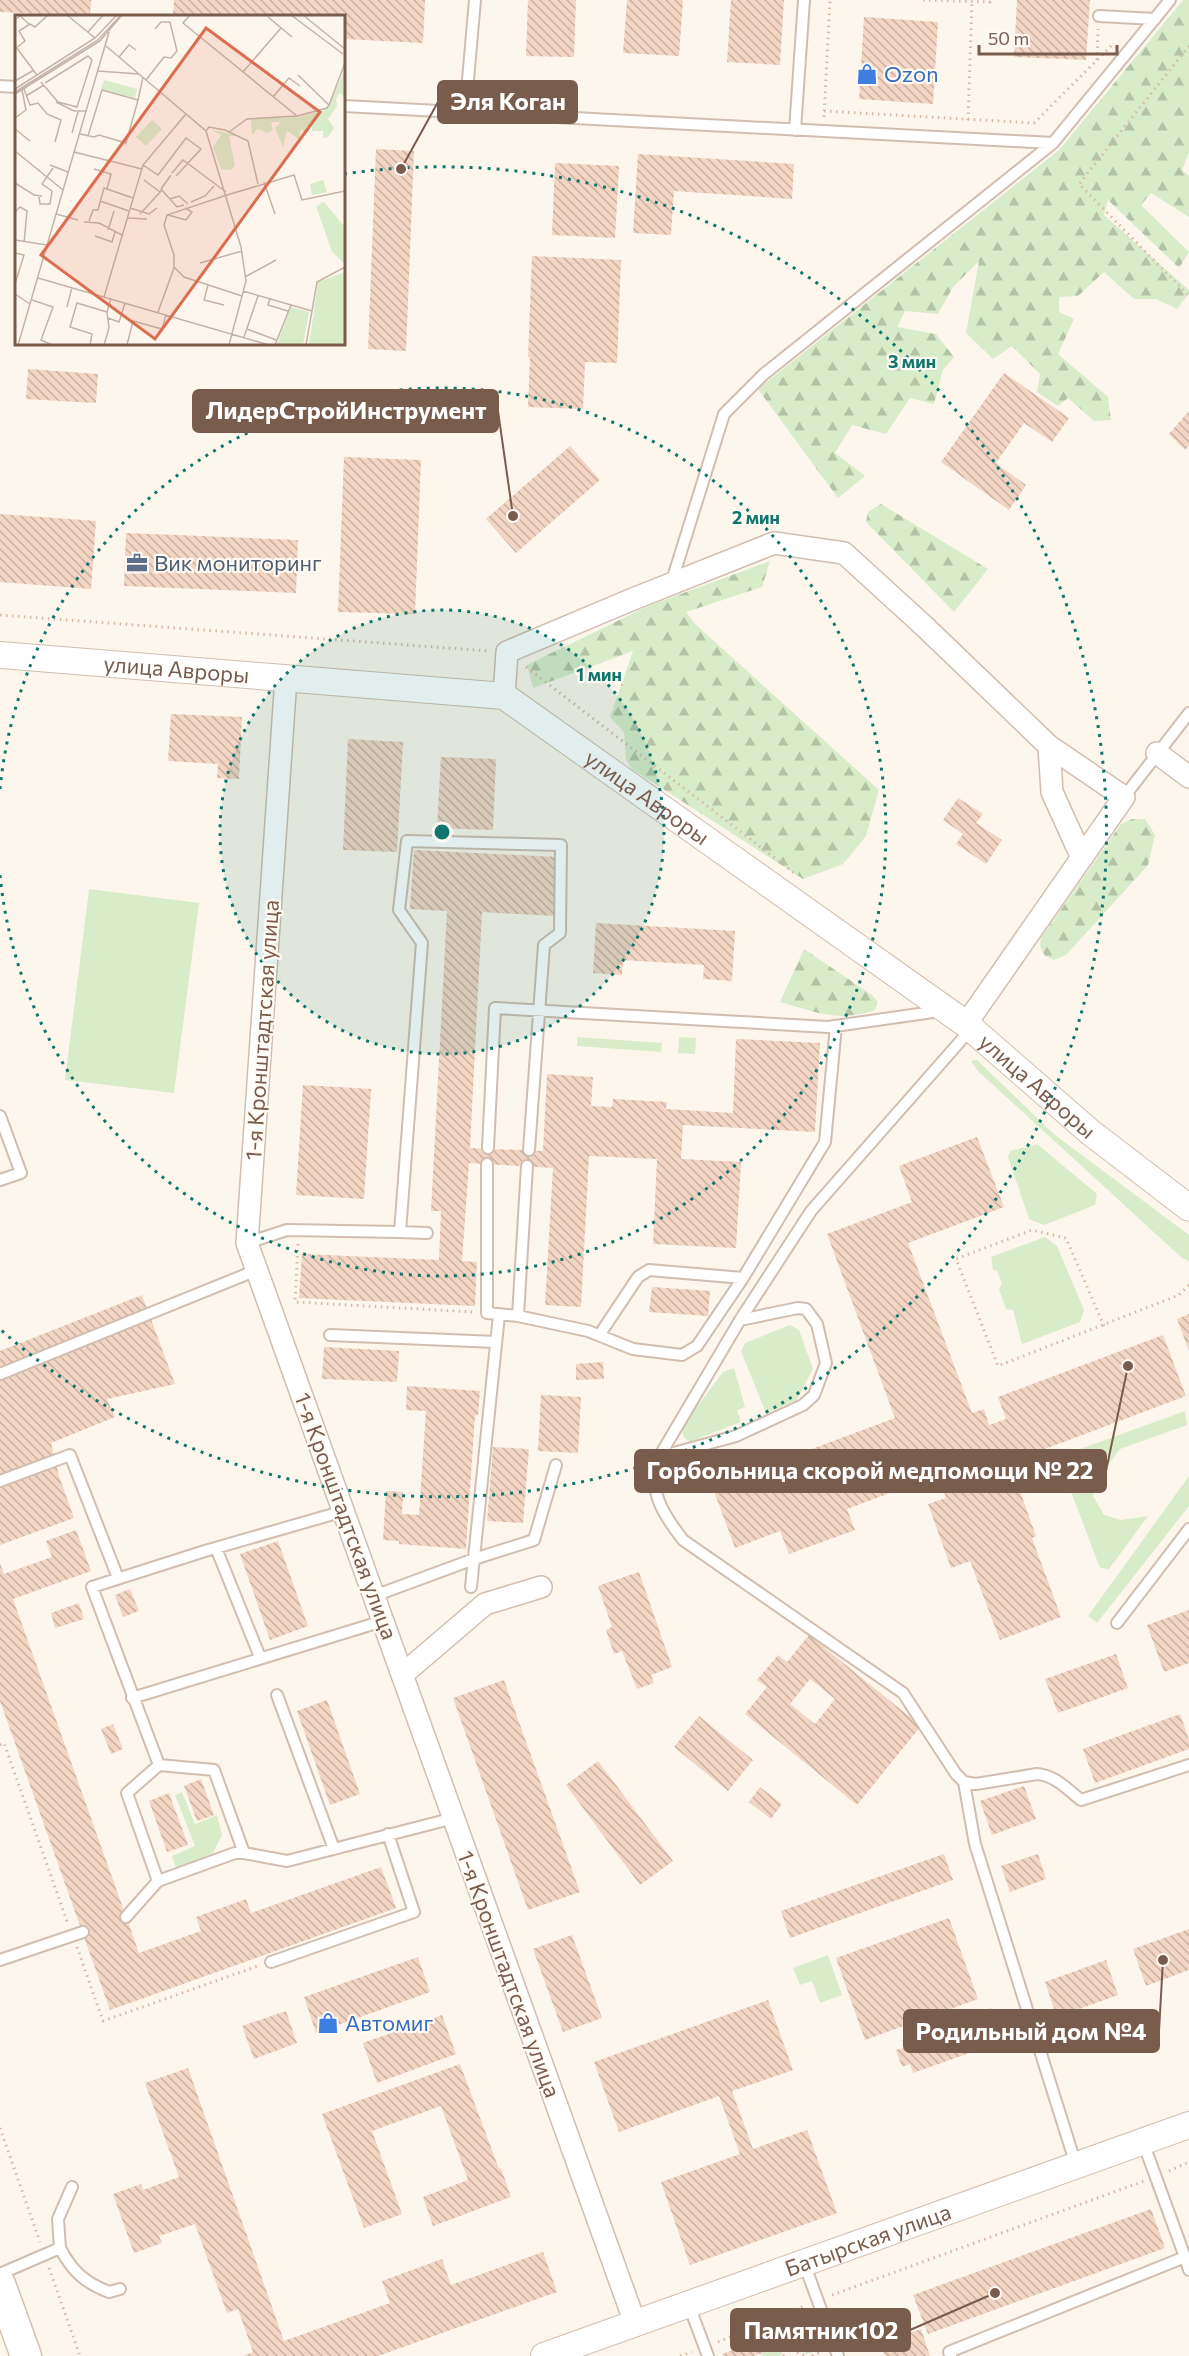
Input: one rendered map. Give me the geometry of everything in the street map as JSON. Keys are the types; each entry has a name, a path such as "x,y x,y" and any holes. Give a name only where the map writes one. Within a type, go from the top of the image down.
{"main road":[{"path":"0,2284 26,2356"}],"street":[{"path":"504,696 507,652 774,543 843,553 924,626 1049,746 1124,797 1082,858 961,1021"},
{"name":"улица Авроры","path":"0,655 504,696 961,1021 1090,1132 1189,1208"},
{"name":"1-я Кронштадтская улица","path":"286,678 247,1243 635,2323"},
{"path":"1049,746 1052,792 1082,858"},
{"path":"1157,753 1189,777"},
{"path":"402,1675 485,1604 541,1587"},
{"name":"Батырская улица","path":"544,2356 1189,2125"}],"lane":[{"path":"465,114 475,0"},
{"path":"795,130 804,0"},
{"path":"670,584 724,414 764,374 1053,143 1170,0"},
{"path":"1099,16 1155,19"},
{"path":"0,86 15,87"},
{"path":"345,106 1053,143"},
{"path":"1124,797 1189,713"},
{"path":"400,1232 422,943 399,910 407,841 561,845 560,933 544,945 529,1150"},
{"path":"488,1149 495,1008 828,1027 961,1021"},
{"path":"961,1021 811,1210 740,1320 659,1457 654,1472 656,1493 666,1517 683,1540 903,1692 963,1782 975,1844 1076,2165"},
{"path":"487,1164 487,1313 518,1316 600,1334 633,1349 682,1355 697,1346 743,1278 825,1142 836,1026"},
{"path":"0,1116 21,1173 0,1180"},
{"path":"518,1316 527,1166"},
{"path":"247,1243 287,1230 427,1233"},
{"path":"0,1374 257,1270"},
{"path":"600,1334 638,1277 649,1270 743,1278"},
{"path":"659,1457 736,1436 803,1405 814,1395 826,1363 817,1324 806,1309 798,1308 740,1320"},
{"path":"471,1587 499,1315"},
{"path":"330,1335 496,1342"},
{"path":"0,1481 70,1455 118,1578"},
{"path":"374,1596 474,1559 534,1540 556,1465"},
{"path":"159,1765 92,1587 344,1511"},
{"path":"1117,1623 1189,1529"},
{"path":"216,1548 260,1657"},
{"path":"132,1698 383,1621"},
{"path":"277,1695 334,1849"},
{"path":"158,1881 127,1793 159,1765 214,1770 244,1853"},
{"path":"963,1782 976,1784 1037,1774 1045,1775 1082,1800 1189,1765"},
{"path":"126,1917 158,1881 235,1853 287,1861 453,1818"},
{"path":"271,1962 414,1912 388,1834"},
{"path":"0,1960 78,1934"},
{"path":"1143,2141 1189,2270"},
{"path":"72,2187 58,2219 60,2248 73,2269 87,2282 109,2292 120,2289"},
{"path":"0,2274 60,2248"},
{"path":"951,2356 949,2352 1185,2257"},
{"path":"804,2263 838,2356"},
{"path":"688,2303 707,2352"}],"path":[{"path":"823,131 830,0"},
{"path":"925,0 990,2 990,0"},
{"path":"968,139 972,2"},
{"path":"824,111 1034,123 1122,36 1123,17"},
{"path":"1189,46 1078,184 1189,296"},
{"path":"299,1230 296,1302 487,1313"},
{"path":"1104,1326 1066,1238 1032,1230 956,1259 998,1366 1104,1326 1179,1295 1189,1285"},
{"path":"0,1745 4,1743 78,1934 103,2021 271,1962"},
{"path":"680,2356 707,2352 758,2325 818,2300 1155,2177 1189,2162"},
{"path":"783,2356 788,2348 791,2311"},
{"path":"758,2325 788,2348 805,2356"}],"green space":[{"path":"1183,0 1189,0 1189,152 1182,170 1189,176 1189,217 1151,193 1141,205 1189,252 1179,268 1108,200 1104,215 1189,290 1189,293 1177,309 1156,299 1134,299 1104,272 1078,296 1059,297 1059,312 1074,319 1058,354 1108,397 1111,420 1094,421 1068,398 1058,406 1037,392 1040,374 1012,346 993,359 966,333 979,261 953,287 938,314 905,311 897,327 936,334 954,357 943,370 934,404 910,398 886,434 852,425 835,453 865,476 838,498 758,389 1059,150"},
{"path":"881,504 988,569 954,612 866,522 868,512"},
{"path":"770,561 762,587 686,612 694,623 879,790 866,836 843,864 803,879 632,769 626,760 624,732 610,717 633,651 533,688 527,665 648,606"},
{"path":"1132,819 1145,819 1155,835 1148,865 1066,955 1054,960 1045,956 1040,946 1041,938 1121,824"},
{"path":"89,889 199,903 174,1093 65,1080"},
{"path":"804,949 872,995 878,1002 875,1010 850,1016 838,1016 780,1002"},
{"path":"577,1037 662,1043 661,1052 577,1046"},
{"path":"679,1037 696,1038 695,1054 678,1053"},
{"path":"977,1060 1055,1135 1189,1235 1189,1261 1182,1258 978,1071 971,1061"},
{"path":"1037,1144 1097,1194 1095,1205 1044,1225 1029,1219 1008,1157 1010,1151"},
{"path":"1045,1237 1057,1246 1084,1310 1080,1322 1022,1344 1013,1310 1006,1309 999,1289 1002,1283 997,1271 993,1270 991,1257"},
{"path":"790,1325 799,1330 813,1369 797,1400 766,1413 741,1351 745,1343"},
{"path":"734,1368 745,1407 737,1410 741,1422 689,1442 684,1437 681,1428 723,1372"},
{"path":"1185,1411 1187,1425 1120,1449 1099,1477 1093,1496 1104,1515 1121,1520 1148,1516 1109,1569 1100,1568 1058,1457"},
{"path":"1189,1476 1189,1506 1097,1623 1088,1616"},
{"path":"182,1792 195,1824 217,1815 222,1835 213,1853 176,1868 172,1856 195,1846 175,1795"},
{"path":"828,1955 842,1995 820,2003 812,1981 800,1985 793,1968"},
{"path":"809,2309 823,2348 807,2354 792,2346 794,2315"},
{"path":"761,2330 783,2351 780,2356 760,2356 763,2354 755,2333"}],"building":[{"path":"0,0 91,0 90,15 0,12"},
{"path":"174,0 425,0 423,43 345,39 345,15 173,15"},
{"path":"528,0 576,0 574,57 526,56"},
{"path":"627,0 683,0 679,56 623,53"},
{"path":"731,0 784,0 780,65 727,62"},
{"path":"1017,0 1090,0 1086,60 1014,57"},
{"path":"864,17 938,22 933,104 859,99"},
{"path":"376,149 414,151 406,351 368,349"},
{"path":"638,154 794,164 792,199 674,191 671,235 633,233"},
{"path":"555,163 619,166 615,238 552,235"},
{"path":"532,256 621,260 617,363 585,362 583,409 528,407"},
{"path":"28,369 98,374 96,403 26,399"},
{"path":"1004,373 1069,418 1052,442 1024,423 996,463 1026,485 1009,510 941,462"},
{"path":"1189,411 1189,446 1185,450 1169,434"},
{"path":"570,446 600,480 516,553 486,519"},
{"path":"344,457 421,460 415,614 338,612"},
{"path":"0,514 96,521 91,589 0,582"},
{"path":"126,533 298,540 296,593 124,586"},
{"path":"171,714 242,717 239,779 217,778 218,764 168,761"},
{"path":"348,739 403,742 397,852 343,850"},
{"path":"441,757 496,759 493,830 437,828"},
{"path":"958,798 983,814 976,823 1002,840 986,864 956,844 963,834 943,820"},
{"path":"414,850 558,857 554,916 482,912 470,1148 543,1151 547,1074 593,1077 591,1106 612,1107 613,1099 667,1102 666,1109 733,1113 736,1039 820,1043 815,1132 683,1125 681,1159 741,1162 736,1248 653,1244 657,1159 589,1156 581,1307 545,1305 553,1168 469,1163 462,1261 477,1262 475,1306 299,1298 302,1254 439,1260 441,1211 431,1211 447,911 410,909"},
{"path":"596,923 735,931 732,981 703,979 704,965 623,960 622,975 593,973"},
{"path":"303,1085 371,1089 364,1199 296,1195"},
{"path":"977,1137 1004,1207 908,1243 972,1413 984,1409 989,1425 1006,1419 998,1397 1163,1335 1186,1396 1021,1458 1019,1454 1003,1460 1008,1474 1013,1472 1036,1536 1032,1538 1061,1617 1000,1640 970,1561 951,1568 928,1504 946,1498 942,1486 964,1478 960,1467 847,1509 855,1530 789,1554 780,1531 735,1548 712,1486 895,1418 827,1234 912,1202 899,1166"},
{"path":"652,1287 710,1291 708,1316 649,1312"},
{"path":"142,1295 175,1384 107,1399 115,1417 51,1443 59,1476 74,1518 0,1545 0,1351"},
{"path":"1189,1314 1189,1351 1177,1319"},
{"path":"324,1347 399,1351 397,1382 322,1379"},
{"path":"603,1362 604,1379 576,1380 576,1364"},
{"path":"407,1386 480,1391 478,1415 475,1415 466,1549 399,1544 399,1541 383,1540 386,1491 403,1492 402,1514 419,1515 426,1411 406,1410"},
{"path":"541,1395 581,1397 578,1453 538,1451"},
{"path":"493,1447 529,1449 523,1523 487,1521"},
{"path":"76,1530 91,1571 13,1599 139,1953 201,1931 196,1917 246,1899 251,1913 381,1867 396,1908 110,2010 0,1701 0,1563 4,1574 52,1557 46,1541"},
{"path":"278,1541 308,1626 270,1640 240,1554"},
{"path":"639,1572 672,1667 651,1675 654,1683 637,1689 622,1651 614,1654 606,1630 612,1627 598,1586"},
{"path":"130,1589 139,1611 123,1617 115,1595"},
{"path":"79,1603 84,1619 55,1628 51,1613"},
{"path":"1189,1610 1189,1663 1164,1672 1147,1625"},
{"path":"809,1635 921,1726 857,1805 745,1714 767,1687 757,1680 778,1655 787,1662","holes":["810,1679 835,1699 815,1724 790,1704"]},
{"path":"1116,1654 1128,1688 1058,1713 1045,1679"},
{"path":"504,1680 580,1892 528,1910 453,1698"},
{"path":"327,1700 360,1794 330,1805 297,1711"},
{"path":"1180,1714 1189,1740 1189,1749 1095,1783 1083,1749"},
{"path":"699,1716 753,1760 728,1791 674,1747"},
{"path":"113,1724 123,1749 111,1754 101,1729"},
{"path":"598,1761 673,1861 640,1885 566,1785"},
{"path":"201,1779 214,1815 197,1821 184,1786"},
{"path":"1024,1786 1036,1819 992,1835 980,1801"},
{"path":"760,1787 782,1804 771,1819 749,1802"},
{"path":"169,1793 188,1845 167,1852 149,1801"},
{"path":"944,1854 953,1880 790,1938 781,1911"},
{"path":"1038,1854 1046,1879 1010,1892 1001,1866"},
{"path":"949,1918 978,1999 865,2040 836,1958"},
{"path":"1189,1929 1189,1970 1146,1986 1133,1949"},
{"path":"572,1935 602,2018 563,2032 533,1949"},
{"path":"418,1957 430,1992 316,2033 304,1997"},
{"path":"1106,1960 1118,1995 1057,2017 1045,1982"},
{"path":"768,2000 793,2070 732,2091 753,2149 807,2130 837,2213 690,2265 661,2182 740,2154 719,2096 619,2132 594,2062"},
{"path":"991,2008 1003,2041 913,2073 910,2064 902,2067 896,2050 904,2048 902,2040"},
{"path":"286,2011 297,2043 254,2059 242,2026"},
{"path":"442,2015 456,2054 377,2083 363,2043"},
{"path":"460,2064 511,2197 433,2226 423,2197 468,2180 441,2106 372,2131 402,2214 364,2228 322,2114"},
{"path":"188,2068 284,2341 390,2303 382,2281 442,2259 451,2285 543,2252 557,2292 378,2356 243,2356 253,2352 238,2309 227,2313 195,2224 159,2236 162,2243 134,2253 113,2194 141,2184 143,2190 179,2177 145,2083"},
{"path":"1151,2209 1165,2248 928,2334 913,2295"},
{"path":"921,2329 930,2356 885,2356 880,2344"},
{"path":"758,2341 763,2353 754,2356 723,2356 722,2354"}],"place":[{"name":"Ozon","path":"867,74"},
{"name":"Эля Коган","path":"401,169"},
{"name":"ЛидерСтройИнструмент","path":"513,516"},
{"name":"Вик мониторинг","path":"137,563"},
{"name":"Горбольница скорой медпомощи № 22","path":"1128,1366"},
{"name":"Родильный дом №4","path":"1163,1960"},
{"name":"Автомиг","path":"328,2023"},
{"name":"Памятник102","path":"995,2293"}]}
